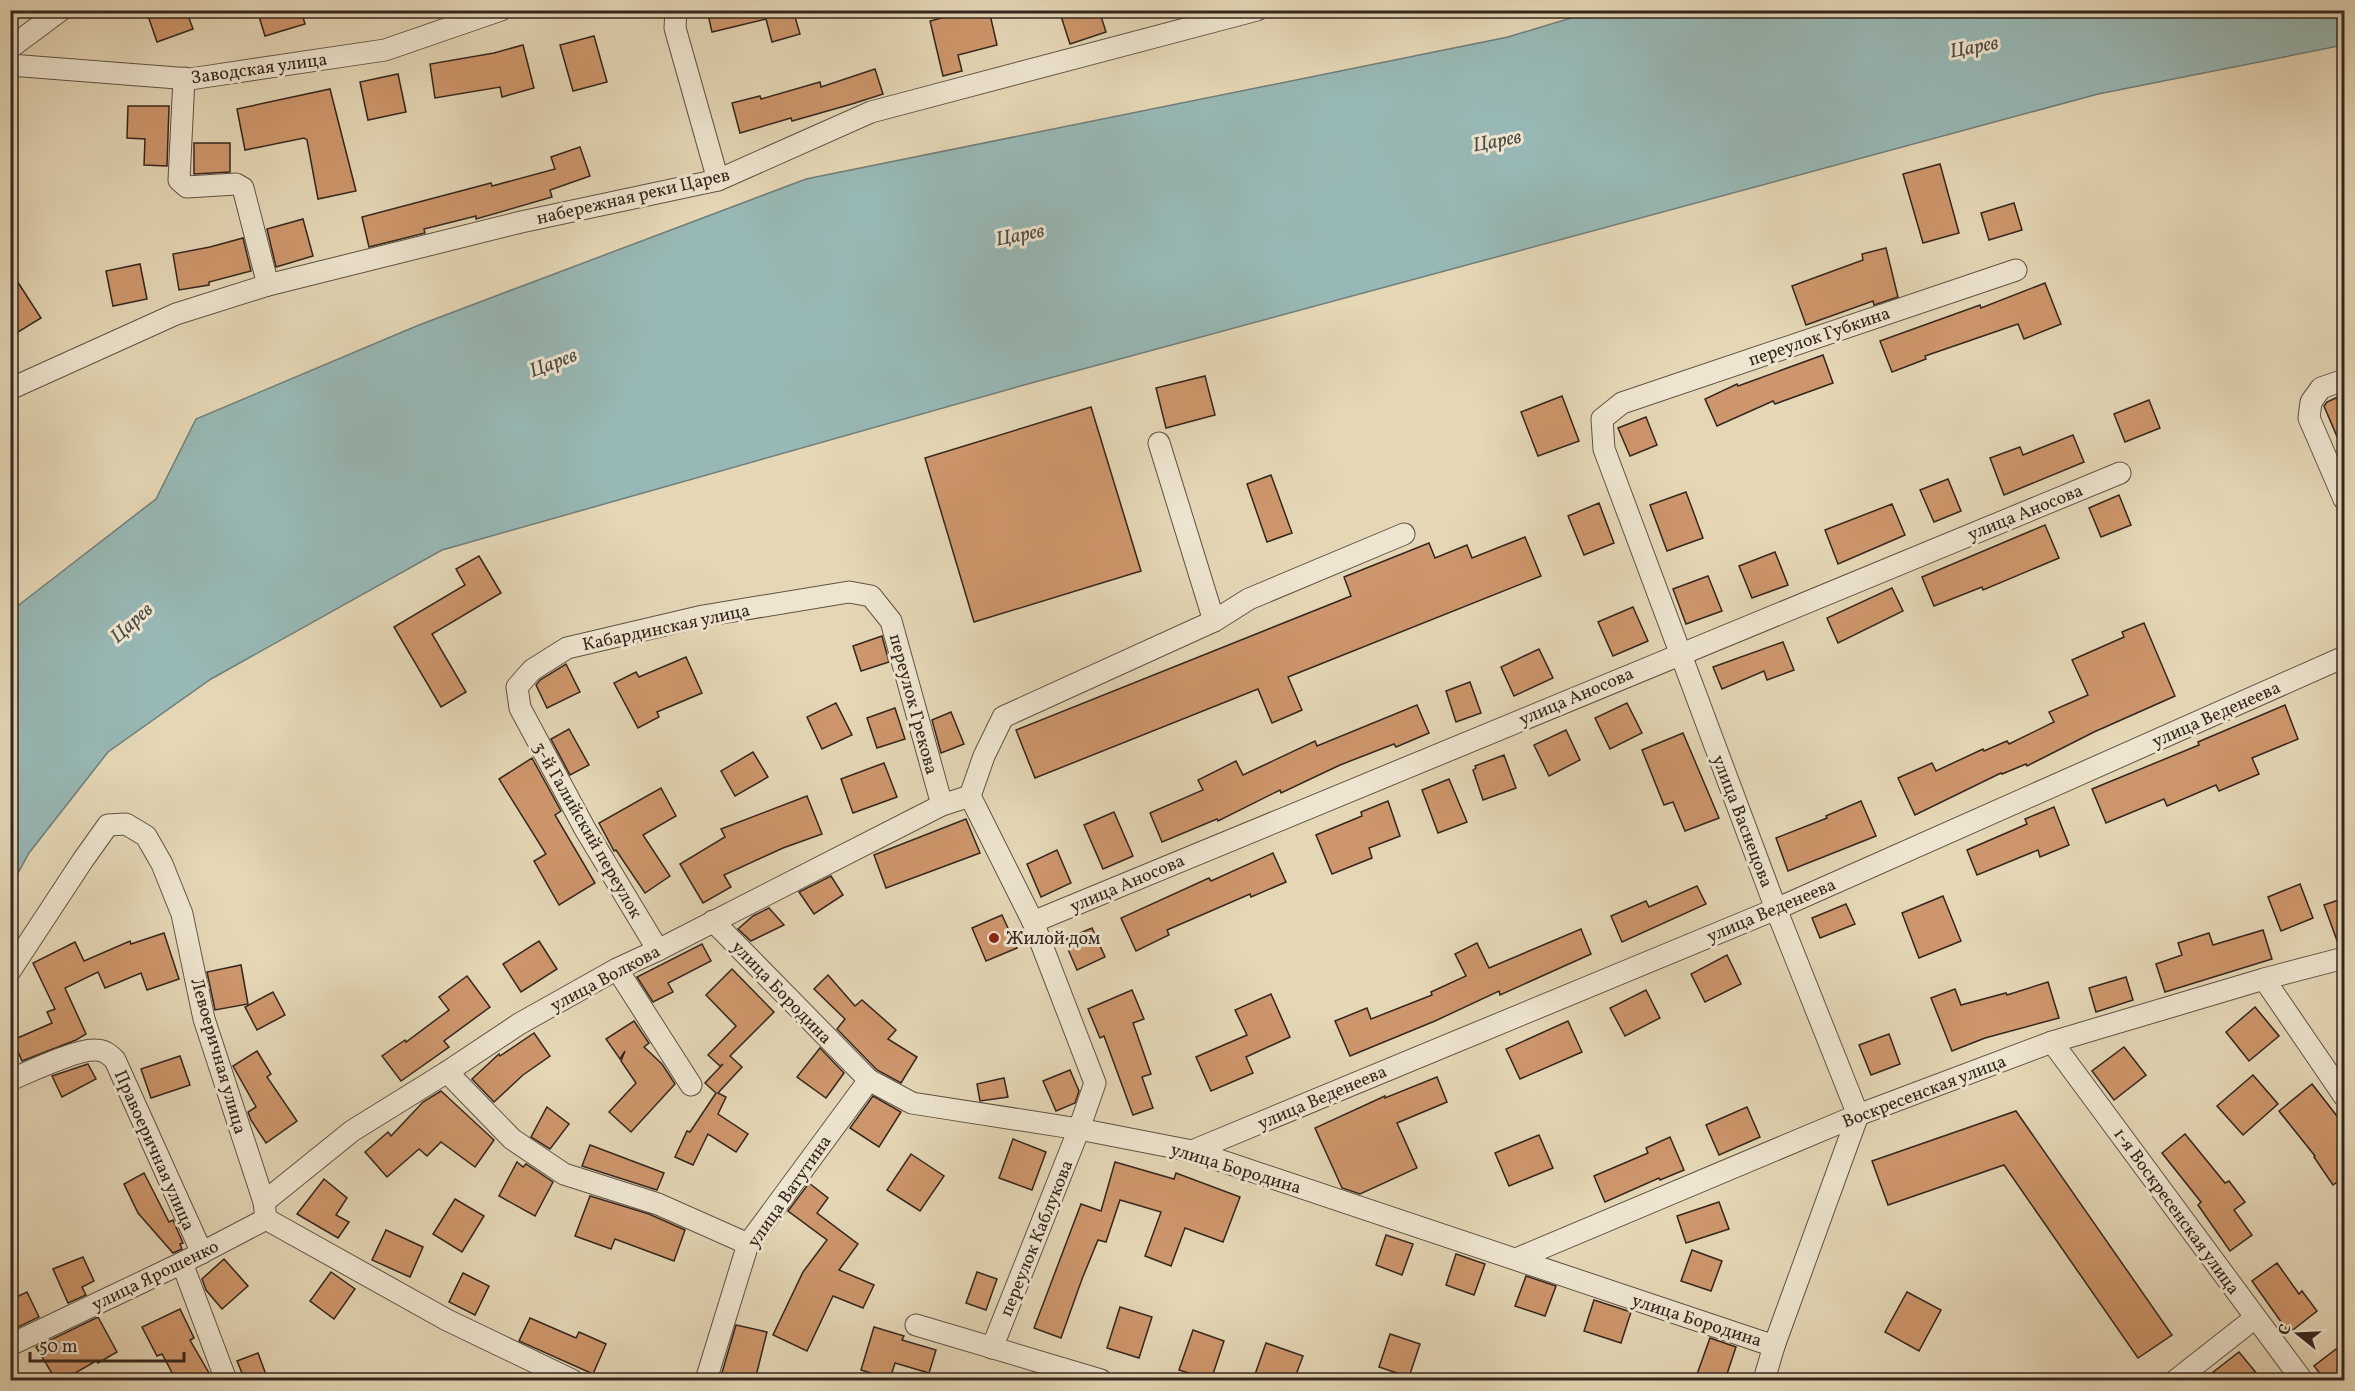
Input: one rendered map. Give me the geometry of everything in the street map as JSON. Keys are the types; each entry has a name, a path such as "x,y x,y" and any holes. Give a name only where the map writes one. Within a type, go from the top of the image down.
{"street":[{"path":"10,48 61,10"},
{"name":"Заводская улица","path":"10,65 184,78 385,50 501,10"},
{"path":"676,10 675,28 718,180"},
{"name":"набережная реки Царев","path":"10,389 176,314 268,285 521,222 718,180 871,112 1257,10"},
{"path":"184,78 179,180 187,187 236,184 243,188 268,285"},
{"name":"переулок Губкина","path":"1622,404 2016,270"},
{"path":"2344,380 2321,388 2311,402 2309,418 2344,499"},
{"name":"улица Васнецова","path":"1622,404 1602,419 1604,449 1776,909 1858,1115"},
{"path":"1159,443 1214,621"},
{"name":"улица Аносова","path":"1033,922 2120,473"},
{"path":"970,796 984,756 1003,717 1214,621 1249,599 1404,534"},
{"name":"Кабардинская улица","path":"520,708 517,687 532,670 567,648 703,616 849,592"},
{"name":"переулок Грекова","path":"849,592 872,596 891,621 942,805"},
{"name":"улица Веденеева","path":"1192,1152 1776,909 2344,657"},
{"name":"3-й Галийский переулок","path":"520,708 585,829 658,950"},
{"name":"улица Волкова","path":"265,1210 352,1131 519,1024 617,969 942,805 970,796"},
{"name":"переулок Каблукова","path":"970,796 1033,922 1095,1083 992,1348"},
{"name":"Левоеричная улица","path":"10,971 108,825 126,824 146,836 162,864 182,914 204,1019 265,1210"},
{"name":"улица Бородина","path":"713,921 868,1080 912,1102 1079,1128 1192,1152 1774,1346"},
{"name":"Воскресенская улица","path":"1516,1259 1858,1115 2052,1042 2264,979 2344,958"},
{"path":"617,969 691,1085"},
{"path":"2264,979 2344,1096"},
{"name":"1-я Воскресенская улица","path":"2052,1042 2302,1380"},
{"name":"Правоеричная улица","path":"10,1080 86,1050 103,1051 115,1060 202,1253"},
{"path":"447,1072 512,1139 564,1174 658,1204 748,1244"},
{"name":"улица Ватутина","path":"706,1380 748,1244 868,1080"},
{"path":"1764,1380 1774,1346 1858,1115"},
{"path":"265,1210 447,1320 572,1380"},
{"name":"улица Ярошенко","path":"10,1345 202,1253 265,1210"},
{"path":"182,1263 226,1380"},
{"path":"2176,1380 2255,1318"},
{"path":"916,1325 1101,1380"}],"water":[{"name":"Царев","path":"2344,10 2344,45 2098,94 1024,385 442,550 211,679 108,752 29,853 11,886 11,611 156,499 196,419 419,325 806,179 1508,37 1594,11"}],"building":[{"path":"146,10 186,10 193,29 157,42"},
{"path":"257,10 301,10 305,24 265,36"},
{"path":"707,10 793,10 800,34 772,42 766,19 712,32"},
{"path":"972,10 989,10 997,45 958,55 962,71 943,76 930,21"},
{"path":"1059,10 1099,10 1106,32 1070,44"},
{"path":"594,36 607,82 573,91 560,45"},
{"path":"523,45 534,88 502,97 500,87 435,98 430,64 494,53"},
{"path":"875,69 883,94 792,121 791,118 740,133 732,103 760,96 761,99 820,82 821,87"},
{"path":"398,74 406,112 368,120 360,82"},
{"path":"330,89 356,191 318,199 307,140 304,138 245,150 237,109"},
{"path":"128,106 169,106 167,166 144,165 145,139 127,138"},
{"path":"194,143 230,143 230,172 194,174"},
{"path":"580,147 590,176 550,190 552,197 476,219 476,216 424,229 425,233 369,247 362,217 491,183 492,186 555,169 551,157"},
{"path":"1940,164 1959,233 1923,243 1903,174"},
{"path":"2014,203 2022,230 1989,240 1981,213"},
{"path":"303,219 313,256 276,267 267,229"},
{"path":"243,238 251,271 209,282 209,285 179,290 173,254"},
{"path":"1886,248 1898,297 1874,305 1873,301 1806,325 1792,286 1863,260 1862,254"},
{"path":"140,264 147,299 113,306 106,271"},
{"path":"10,270 41,318 10,337"},
{"path":"2045,283 2061,324 2024,339 2018,324 1925,356 1926,359 1892,372 1880,341 1980,305 1981,308"},
{"path":"1823,355 1833,383 1775,404 1773,401 1717,426 1705,399 1737,384 1738,386"},
{"path":"1205,376 1215,415 1166,428 1156,388"},
{"path":"2344,394 2344,453 2324,406 2327,402"},
{"path":"1562,396 1579,441 1538,456 1521,412"},
{"path":"2149,400 2160,428 2125,442 2114,414"},
{"path":"1091,407 1141,571 974,622 925,458"},
{"path":"1646,417 1657,445 1630,456 1618,428"},
{"path":"2073,435 2084,462 2004,495 1990,458 2020,447 2023,455"},
{"path":"1271,475 1292,533 1267,542 1247,484"},
{"path":"1948,479 1961,511 1934,522 1920,490"},
{"path":"1686,492 1703,538 1667,551 1650,505"},
{"path":"2119,495 2131,525 2101,537 2089,508"},
{"path":"1599,503 1614,543 1584,555 1568,516"},
{"path":"1892,504 1905,535 1838,564 1825,530"},
{"path":"2045,525 2059,558 1983,590 1982,587 1934,606 1922,577"},
{"path":"1525,537 1541,576 1288,677 1302,710 1272,723 1258,689 1035,778 1016,730 1351,596 1344,577 1429,543 1435,558 1467,545 1472,558"},
{"path":"1775,552 1788,585 1752,598 1739,566"},
{"path":"479,556 501,593 432,634 466,692 441,707 394,627 465,585 456,569"},
{"path":"1708,576 1722,611 1686,624 1673,589"},
{"path":"1892,588 1903,611 1838,643 1827,618"},
{"path":"1633,607 1648,641 1613,656 1598,622"},
{"path":"2144,623 2175,696 2094,732 2027,766 2026,764 2001,773 1915,815 1898,778 1932,763 1936,771 1983,749 1984,751 2007,741 2009,744 2054,722 2049,712 2088,695 2072,660 2124,637 2122,632"},
{"path":"882,636 889,662 861,671 853,646"},
{"path":"1783,642 1794,670 1767,680 1764,671 1722,689 1713,667"},
{"path":"1539,649 1553,678 1514,696 1501,667"},
{"path":"686,657 702,693 657,712 659,717 638,728 614,683 636,672 639,677"},
{"path":"566,664 580,692 547,708 536,685 540,680"},
{"path":"1470,682 1481,713 1456,722 1446,691"},
{"path":"836,703 852,735 822,749 807,717"},
{"path":"1627,703 1642,733 1610,749 1595,718"},
{"path":"1417,705 1429,733 1396,747 1394,744 1340,765 1281,793 1280,790 1218,821 1217,819 1162,842 1150,813 1203,790 1198,780 1236,761 1243,775 1315,741 1317,746"},
{"path":"2285,705 2298,739 2252,758 2259,774 2219,791 2216,785 2167,806 2164,799 2106,823 2092,789 2199,745 2198,742"},
{"path":"895,708 905,739 877,748 867,718"},
{"path":"951,712 964,744 941,753 932,720"},
{"path":"569,729 589,765 570,775 551,739"},
{"path":"1566,730 1580,760 1549,776 1534,745"},
{"path":"1683,733 1719,818 1685,831 1673,802 1664,805 1642,750"},
{"path":"753,752 768,777 735,796 721,771"},
{"path":"1504,755 1516,788 1483,800 1473,770 1475,766"},
{"path":"532,758 561,811 555,815 595,883 559,905 534,861 546,854 499,779"},
{"path":"884,763 897,797 853,813 841,779"},
{"path":"1449,779 1467,822 1438,833 1422,790"},
{"path":"661,788 676,816 643,835 670,876 645,893 616,850 614,851 599,823"},
{"path":"807,796 822,834 783,848 724,875 731,887 703,903 680,864 725,837 721,829"},
{"path":"1388,801 1400,836 1369,848 1372,858 1332,874 1316,835 1362,816 1361,812"},
{"path":"1861,801 1876,836 1788,871 1776,838 1827,818 1826,816"},
{"path":"2054,807 2069,845 2040,857 2038,850 1977,875 1967,850 2027,824 2025,819"},
{"path":"1114,812 1133,856 1103,869 1084,825"},
{"path":"966,819 980,853 886,888 874,855"},
{"path":"1057,850 1071,883 1041,897 1027,864"},
{"path":"1273,853 1286,882 1251,897 1250,894 1167,930 1169,935 1136,951 1121,918 1209,878 1211,881"},
{"path":"831,876 843,895 814,914 799,892"},
{"path":"2300,884 2313,918 2281,931 2268,897"},
{"path":"1697,886 1706,904 1622,942 1611,916 1646,901 1649,907"},
{"path":"1943,896 1961,941 1919,958 1902,913"},
{"path":"2344,898 2344,946 2339,946 2324,905"},
{"path":"1846,904 1855,924 1820,938 1812,918"},
{"path":"769,908 784,925 751,941 738,929 753,916"},
{"name":"Жилой дом","path":"1002,915 1017,948 986,961 972,928"},
{"path":"1092,928 1105,957 1077,970 1064,940"},
{"path":"1581,929 1591,954 1500,995 1499,991 1435,1021 1350,1056 1335,1021 1367,1008 1371,1019 1432,995 1431,992 1466,976 1455,954 1477,943 1489,968"},
{"path":"2263,930 2272,959 2165,992 2156,964 2182,955 2178,943 2209,933 2213,945"},
{"path":"164,933 179,979 147,990 141,973 105,988 98,972 65,988 86,1034 22,1061 13,1040 52,1023 47,1012 55,1009 33,963 75,942 84,961 130,941 131,944"},
{"path":"539,941 557,969 521,992 503,964"},
{"path":"702,944 711,961 668,983 673,992 653,1002 637,977"},
{"path":"1727,955 1741,984 1705,1002 1691,974"},
{"path":"241,965 248,1004 215,1010 207,972"},
{"path":"732,969 774,1012 730,1056 742,1067 718,1093 726,1097 718,1114 748,1134 736,1152 708,1134 693,1165 675,1157 687,1131 690,1132 716,1093 705,1083 723,1064 720,1066 708,1055 736,1026 706,995"},
{"path":"828,975 855,1006 862,1000 896,1030 888,1039 917,1057 901,1083 877,1070 837,1029 845,1019 814,989"},
{"path":"467,976 490,1007 444,1041 449,1047 401,1081 382,1056 405,1040 406,1042 449,1010 439,997"},
{"path":"2126,977 2133,1000 2096,1012 2089,988"},
{"path":"2048,982 2059,1018 1985,1038 1952,1051 1931,998 1955,989 1961,1005 2006,993 2007,995"},
{"path":"1132,990 1144,1019 1133,1023 1151,1074 1142,1077 1153,1108 1133,1115 1104,1036 1100,1038 1088,1009"},
{"path":"1646,990 1660,1018 1625,1036 1610,1008"},
{"path":"273,992 285,1015 257,1030 245,1007"},
{"path":"1271,994 1290,1037 1246,1057 1253,1073 1211,1091 1196,1057 1247,1035 1235,1010"},
{"path":"2255,1007 2279,1036 2249,1061 2226,1032"},
{"path":"634,1021 649,1043 644,1047 662,1064 675,1084 631,1132 609,1112 636,1083 621,1061 625,1051 620,1059 606,1039"},
{"path":"1568,1021 1582,1052 1520,1079 1506,1049"},
{"path":"534,1033 550,1056 523,1075 494,1102 472,1079 499,1054 500,1056"},
{"path":"1889,1034 1900,1064 1871,1075 1859,1045"},
{"path":"2124,1047 2146,1075 2114,1100 2092,1071"},
{"path":"820,1048 844,1073 826,1098 797,1077"},
{"path":"257,1051 271,1074 267,1077 297,1121 266,1143 248,1112 256,1107 233,1066"},
{"path":"180,1056 190,1085 151,1098 141,1069"},
{"path":"88,1064 96,1079 62,1097 52,1076"},
{"path":"1070,1070 1079,1091 1075,1103 1056,1111 1043,1081"},
{"path":"2253,1075 2278,1104 2243,1135 2217,1106"},
{"path":"1437,1077 1447,1102 1397,1123 1417,1168 1360,1194 1342,1188 1315,1128 1385,1096 1385,1098"},
{"path":"1004,1078 1008,1097 980,1101 977,1084"},
{"path":"2312,1084 2344,1125 2344,1177 2333,1185 2315,1156 2279,1111"},
{"path":"441,1091 494,1140 475,1167 441,1142 427,1156 419,1149 387,1177 365,1152 388,1132 391,1136 423,1102"},
{"path":"873,1096 901,1112 879,1147 850,1128"},
{"path":"547,1107 569,1124 550,1149 531,1137"},
{"path":"1747,1107 1760,1137 1719,1155 1706,1125"},
{"path":"2016,1111 2172,1335 2138,1358 2004,1165 1888,1205 1872,1161"},
{"path":"2185,1134 2225,1183 2229,1181 2245,1202 2234,1210 2252,1235 2230,1251 2198,1205 2201,1202 2162,1153"},
{"path":"1539,1135 1553,1168 1509,1186 1495,1153"},
{"path":"1670,1137 1684,1170 1660,1180 1659,1178 1605,1202 1594,1176 1648,1153 1646,1148"},
{"path":"1013,1139 1046,1152 1032,1190 999,1178"},
{"path":"590,1145 664,1173 657,1190 582,1166"},
{"path":"911,1154 944,1176 920,1211 887,1190"},
{"path":"517,1162 523,1167 526,1164 553,1182 535,1216 499,1196"},
{"path":"1115,1162 1174,1179 1176,1173 1240,1197 1223,1242 1185,1228 1171,1266 1145,1256 1161,1212 1120,1200 1106,1242 1098,1240 1061,1338 1034,1328 1081,1204 1101,1211"},
{"path":"144,1173 169,1222 173,1220 183,1243 180,1244 182,1249 173,1253 138,1213 124,1184"},
{"path":"324,1179 347,1198 336,1215 349,1222 338,1238 297,1214"},
{"path":"809,1183 828,1198 817,1213 858,1244 839,1270 874,1285 863,1308 833,1296 807,1351 773,1335 803,1272 827,1240 788,1211"},
{"path":"590,1196 649,1214 685,1230 674,1261 615,1239 611,1249 575,1236"},
{"path":"455,1199 484,1216 462,1252 433,1234"},
{"path":"1719,1202 1729,1229 1686,1243 1677,1216"},
{"path":"386,1230 423,1247 410,1277 372,1260"},
{"path":"1386,1235 1413,1244 1402,1275 1376,1265"},
{"path":"1692,1250 1722,1261 1711,1291 1681,1281"},
{"path":"1456,1254 1485,1264 1474,1295 1446,1285"},
{"path":"83,1257 94,1281 82,1287 86,1295 68,1303 53,1269"},
{"path":"224,1259 248,1286 222,1309 206,1290 202,1279"},
{"path":"2277,1263 2299,1294 2302,1291 2317,1311 2289,1333 2252,1281"},
{"path":"331,1272 355,1289 334,1319 310,1301"},
{"path":"977,1272 997,1279 986,1310 966,1303"},
{"path":"463,1273 489,1286 475,1315 449,1302"},
{"path":"1526,1276 1556,1286 1545,1316 1515,1306"},
{"path":"27,1292 39,1317 10,1331 10,1300"},
{"path":"1907,1292 1941,1310 1919,1351 1885,1332"},
{"path":"1594,1300 1631,1312 1621,1343 1584,1331"},
{"path":"1120,1307 1152,1317 1139,1358 1107,1348"},
{"path":"180,1309 194,1338 190,1340 213,1380 176,1380 162,1354 157,1356 142,1327"},
{"path":"98,1317 117,1352 63,1380 56,1380 36,1347"},
{"path":"530,1318 576,1338 579,1332 606,1344 593,1374 519,1341"},
{"path":"736,1325 767,1332 755,1380 739,1380 721,1376"},
{"path":"874,1327 904,1336 902,1340 936,1350 929,1373 895,1363 890,1379 861,1370"},
{"path":"1193,1330 1224,1341 1211,1380 1179,1370"},
{"path":"1390,1334 1420,1344 1409,1377 1379,1367"},
{"path":"1710,1338 1736,1347 1725,1380 1707,1380 1696,1377"},
{"path":"1266,1343 1303,1356 1294,1380 1253,1380"},
{"path":"2344,1343 2344,1376 2339,1380 2325,1380 2314,1366"},
{"path":"2239,1352 2262,1380 2203,1380"},
{"path":"258,1353 268,1380 245,1380 237,1361"}],"place":[{"name":"Жилой дом","path":"994,938"}]}
